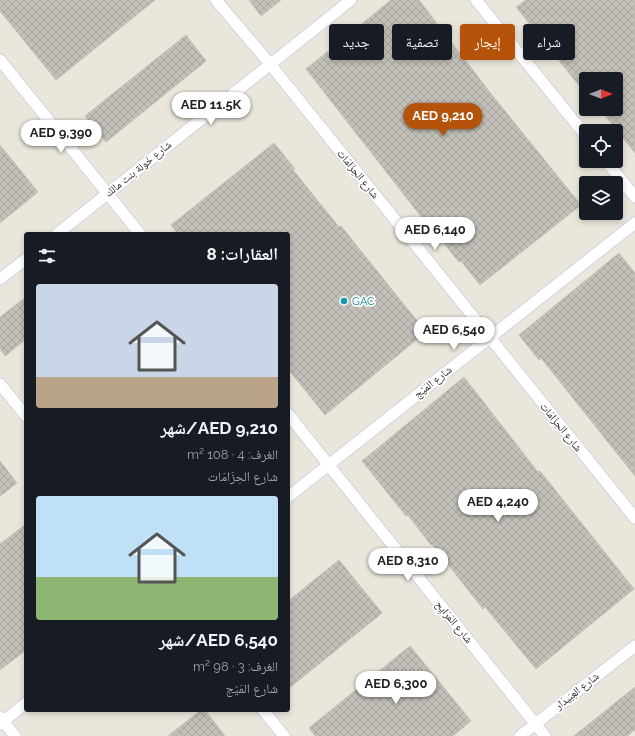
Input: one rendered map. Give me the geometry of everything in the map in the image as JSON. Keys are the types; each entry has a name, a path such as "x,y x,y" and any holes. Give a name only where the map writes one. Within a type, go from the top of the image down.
{"street":[{"name":"شارع الحِزَامَات","path":"216,0 270,64 635,518"},
{"name":"شارع خَولة بنت مالك","path":"60,232 351,0"},
{"path":"476,0 579,127"},
{"path":"0,60 138,232"},
{"path":"612,168 635,197"},
{"name":"شارع المَيْج","path":"290,495 635,223"},
{"path":"0,279 24,261"},
{"path":"0,384 24,414"},
{"name":"شارع المَرَايِح","path":"290,416 546,736"},
{"name":"شارع العِبَيدَار","path":"520,736 635,646"},
{"path":"15,736 1,721 24,705"},
{"path":"265,712 284,736"}],"building":[{"path":"0,0 155,0 56,80 0,11"},
{"path":"249,0 281,0 261,16"},
{"path":"391,0 419,0 437,24 392,24 392,60 452,60 452,43 460,53 460,60 465,60 579,203 579,207 480,285 461,261 459,262 438,236 437,237 306,69 329,50 329,60 384,60 384,24 361,24"},
{"path":"526,0 635,0 635,153 623,138 623,124 612,124 606,116 623,116 623,72 579,72 579,85 559,60 575,60 575,24 530,24 516,7"},
{"path":"186,35 206,61 106,142 85,116"},
{"name":"GAC","path":"274,143 295,169 293,170 339,227 341,226 426,332 325,415 290,371 290,232 176,232 171,225"},
{"path":"0,145 38,192 0,223"},
{"path":"619,253 635,273 635,476 541,358 539,360 519,335"},
{"path":"24,299 24,341 5,356 0,349 0,317"},
{"path":"464,377 538,472 540,471 634,589 536,669 485,607 483,609 432,544 431,545 408,515 406,516 362,461"},
{"path":"0,461 17,483 0,496"},
{"path":"24,526 24,652 0,670 0,544"},
{"path":"339,560 382,613 290,687 290,599"},
{"path":"410,646 471,721 453,736 315,736 309,728"},
{"path":"635,687 635,730 627,736 574,736"},
{"path":"198,712 207,712 225,736 168,736"}],"place":[{"name":"GAC","path":"344,301"}]}
